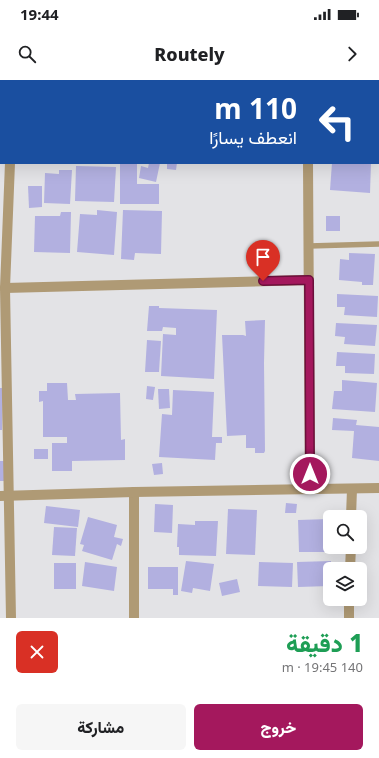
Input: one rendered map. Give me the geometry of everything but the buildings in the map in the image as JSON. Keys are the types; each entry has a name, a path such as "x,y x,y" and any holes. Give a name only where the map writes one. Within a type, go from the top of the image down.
{"street":[{"path":"10,164 5,288 4,496 11,618"},
{"path":"308,164 310,490"},
{"path":"5,288 309,280"},
{"path":"4,496 134,492 379,488"},
{"path":"351,510 352,489"},
{"path":"134,492 134,618"},
{"path":"349,606 349,618"}],"lane":[{"path":"309,246 379,244"}],"route":[{"path":"263,281 309,280 310,474"}]}
